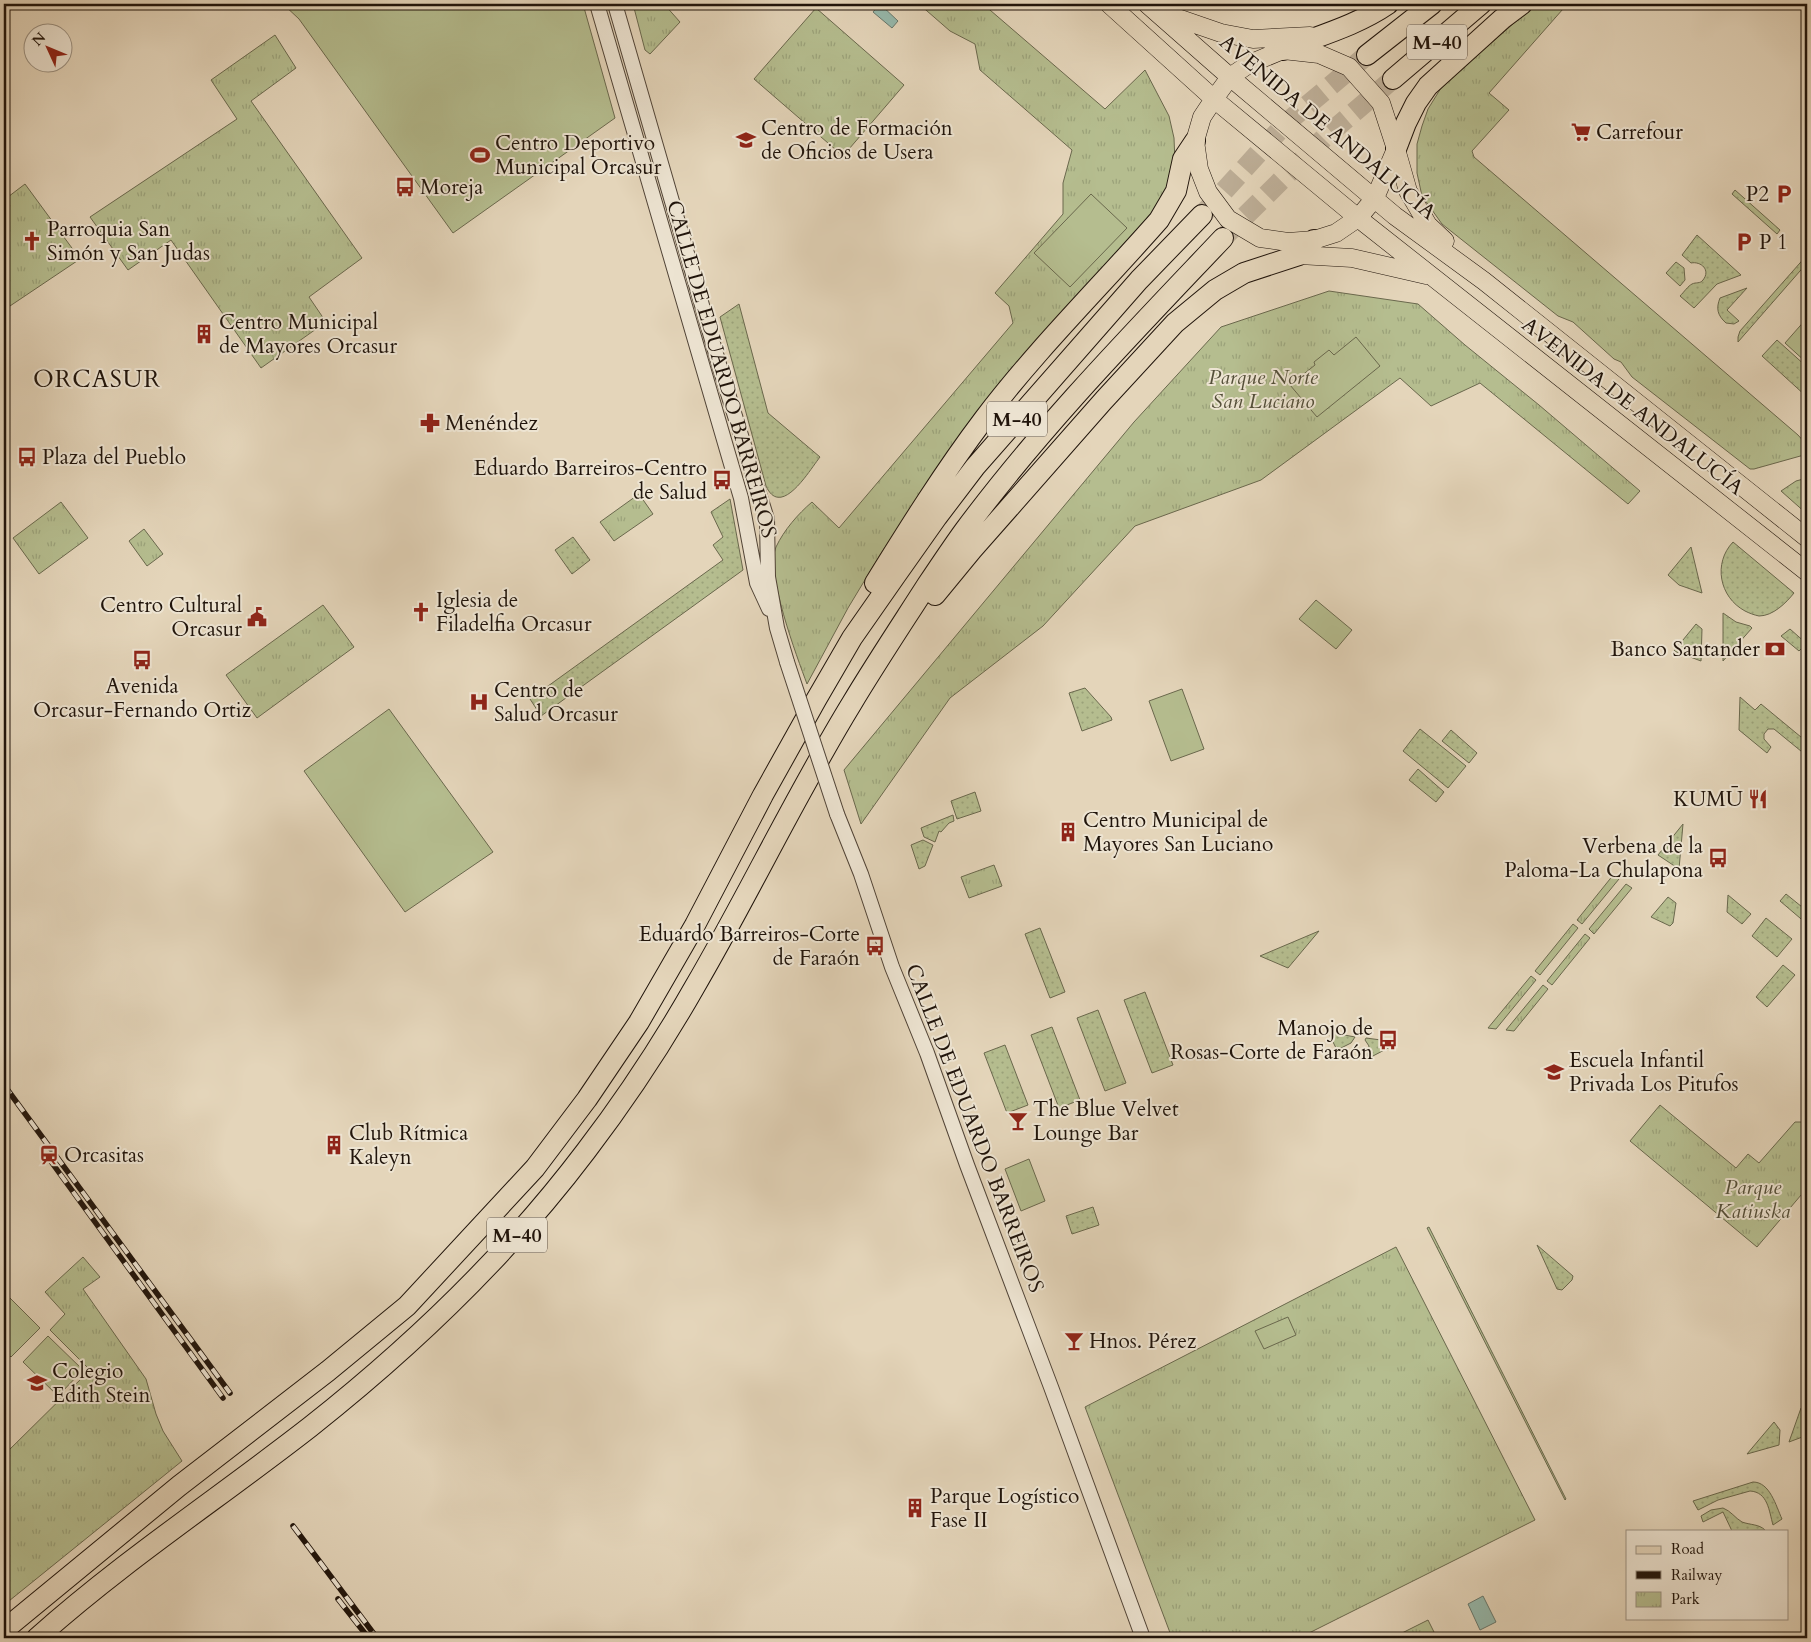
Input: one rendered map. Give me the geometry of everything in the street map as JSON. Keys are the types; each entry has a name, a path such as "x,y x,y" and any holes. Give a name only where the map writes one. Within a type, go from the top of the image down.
{"highway":[{"path":"1283,50 1342,29 1388,4"},
{"name":"M-40","path":"1367,55 1432,4"},
{"name":"M-40","path":"1393,79 1481,4"},
{"path":"1396,149 1416,102 1428,86 1502,19 1522,4"},
{"path":"852,638 867,596 925,502 984,419 1018,377 1160,220 1176,191 1183,159 1195,140"},
{"name":"M-40","path":"4,1630 179,1486 328,1372 407,1306 534,1168 587,1099 638,1022 695,925 763,795 852,638 932,524 975,467 1139,280 1202,216"},
{"name":"M-40","path":"38,1638 57,1620 145,1550 310,1426 387,1362 460,1293 527,1224 587,1151 642,1072 689,997 802,787 893,637 962,534 1026,452 1094,373 1223,238"},
{"path":"893,637 916,617 991,529 1175,323 1215,290 1244,273 1299,255 1314,240"}],"main road":[{"name":"AVENIDA DE ANDALUCÍA","path":"1109,4 1214,99 1358,218 1807,572"},
{"name":"AVENIDA DE ANDALUCÍA","path":"1151,7 1230,77 1395,216 1484,281 1807,538"},
{"path":"1151,7 1221,33 1253,40 1318,36"},
{"name":"AVENIDA DE ANDALUCÍA","path":"1283,50 1319,54 1349,66 1381,103 1408,191 1428,225 1484,281"},
{"path":"1283,50 1249,64 1230,77 1202,117 1195,140 1199,169 1208,192 1228,219 1260,238 1288,242 1314,240 1336,233 1358,218 1374,198 1396,149"},
{"name":"AVENIDA DE ANDALUCÍA","path":"1299,255 1352,258 1431,276"}],"street":[{"name":"CALLE DE EDUARDO BARREIROS","path":"597,4 741,498 757,583 777,628 837,814 861,874 892,967 927,1053 1143,1638"},
{"name":"CALLE DE EDUARDO BARREIROS","path":"615,4 721,371 767,519 768,577 777,628"}],"green space":[{"name":"Centro Deportivo Municipal Orcasur","path":"283,4 583,4 615,118 453,233 299,19"},
{"path":"633,4 664,4 680,22 650,54 645,50"},
{"path":"919,4 983,4 1105,109 1145,70 1169,116 1174,138 1175,163 1166,194 1145,222 915,502 848,608 807,684 778,594 774,559 779,541 792,523 812,502 839,528 1013,323 1009,306 995,293 1063,214 1063,183 1072,150 980,70 975,44 950,31"},
{"path":"1536,4 1570,4 1563,9 1489,93 1509,110 1472,151 1474,157 1798,435 1806,444 1807,452 1804,455 1750,469 1632,377 1621,362 1614,359 1573,322 1558,316 1442,224 1422,196 1417,173 1417,144 1428,109 1441,88"},
{"path":"816,8 904,85 843,156 754,79"},
{"path":"275,35 296,68 251,101 362,258 309,297 326,322 261,368 171,240 128,270 90,217 237,119 211,80"},
{"path":"25,184 80,259 4,310 4,200"},
{"path":"1735,190 1780,230 1777,234 1732,194"},
{"path":"1091,194 1127,228 1070,287 1034,253"},
{"path":"1697,235 1741,275 1717,284 1694,308 1680,296 1693,283 1701,282 1706,273 1704,267 1698,263 1691,263 1682,255"},
{"path":"1807,255 1807,263 1738,342 1740,331"},
{"path":"1676,262 1684,268 1685,280 1680,286 1666,273"},
{"path":"1747,288 1727,310 1739,321 1734,324 1726,323 1718,311 1720,298"},
{"name":"Parque Norte San Luciano","path":"1329,291 1418,304 1640,491 1628,504 1480,383 1431,406 1400,378 1261,480 1135,526 1043,626 950,698 861,824 844,770 1134,422 1221,327"},
{"path":"739,304 768,413 820,457 794,489 787,495 779,497 772,495 766,486 720,317"},
{"path":"1807,318 1807,363 1785,343"},
{"path":"1356,337 1380,366 1317,417 1290,385 1315,365 1314,362 1329,350 1334,355"},
{"path":"1777,340 1807,367 1807,397 1762,356"},
{"path":"1807,478 1807,514 1781,491 1796,481"},
{"path":"639,494 653,514 614,541 600,522"},
{"path":"730,499 743,570 541,716 530,699 723,560 713,545 723,537 711,512"},
{"path":"61,502 88,538 39,574 13,538"},
{"path":"144,529 163,554 147,566 129,541"},
{"path":"573,537 590,560 572,574 555,550"},
{"path":"1733,542 1794,593 1783,605 1769,614 1759,616 1745,611 1736,605 1725,589 1721,569 1727,550"},
{"path":"1691,547 1702,593 1679,585 1668,575"},
{"path":"1316,600 1352,630 1336,649 1299,619"},
{"path":"323,605 354,647 257,718 226,675"},
{"path":"1723,613 1736,622 1752,628 1723,661"},
{"path":"1696,624 1702,629 1701,661 1674,651"},
{"path":"1790,629 1807,644 1807,651 1805,653 1801,649 1799,651 1781,636"},
{"path":"1085,688 1112,720 1082,731 1069,693"},
{"path":"1182,689 1204,749 1171,761 1149,701"},
{"path":"1740,697 1755,710 1761,704 1807,742 1807,756 1774,729 1768,729 1764,734 1764,739 1771,747 1767,753 1739,730"},
{"path":"389,709 493,852 405,912 304,771"},
{"path":"1420,729 1466,766 1448,788 1403,751"},
{"path":"1451,730 1477,753 1469,763 1442,741"},
{"path":"1418,769 1444,792 1436,802 1409,780"},
{"path":"975,792 981,811 957,819 951,801"},
{"path":"953,815 954,821 949,823 941,832 939,831 935,842 924,837 921,828"},
{"path":"1683,824 1679,869 1658,855"},
{"path":"923,840 933,845 925,866 919,869 911,845"},
{"path":"994,865 1002,886 969,898 961,877"},
{"path":"1614,874 1619,879 1582,924 1577,920"},
{"path":"1626,884 1632,888 1594,934 1589,929"},
{"path":"1786,894 1807,911 1807,924 1780,901"},
{"path":"1728,895 1751,914 1742,924 1727,912"},
{"path":"1668,897 1676,903 1673,923 1670,926 1651,917"},
{"path":"1766,918 1792,939 1777,957 1752,936"},
{"path":"1573,924 1578,928 1540,975 1535,971"},
{"path":"1040,928 1065,992 1050,998 1025,934"},
{"path":"1319,931 1288,968 1260,956"},
{"path":"1585,934 1590,938 1552,985 1547,981"},
{"path":"1783,965 1795,975 1767,1007 1756,997"},
{"path":"1531,976 1536,980 1496,1029 1488,1028"},
{"path":"1543,985 1548,989 1514,1031 1506,1030"},
{"path":"1145,992 1173,1065 1152,1073 1124,1000"},
{"path":"1098,1010 1126,1083 1105,1091 1077,1018"},
{"path":"1052,1027 1080,1100 1059,1108 1031,1035"},
{"path":"1331,1033 1355,1037 1351,1043 1337,1050 1330,1036"},
{"path":"1366,1038 1396,1042 1396,1044 1369,1058 1367,1055 1369,1046 1365,1040"},
{"path":"1005,1045 1028,1105 1007,1113 984,1053"},
{"name":"Parque Katiuska","path":"1660,1105 1736,1168 1748,1154 1759,1163 1795,1122 1807,1122 1807,1188 1757,1247 1630,1141"},
{"path":"1029,1159 1045,1201 1021,1211 1005,1169"},
{"path":"1093,1207 1099,1225 1072,1234 1066,1216"},
{"path":"1429,1227 1566,1499 1565,1500 1427,1228"},
{"path":"1537,1245 1573,1276 1572,1280 1562,1290 1557,1289"},
{"path":"1396,1247 1535,1520 1299,1638 1172,1638 1085,1407"},
{"path":"83,1257 100,1277 83,1289 146,1379 163,1431 182,1461 4,1605 4,1455 90,1370 50,1330 65,1314 45,1292"},
{"path":"4,1292 40,1328 11,1357 4,1350"},
{"path":"1288,1317 1296,1335 1264,1349 1255,1331"},
{"path":"48,1336 83,1370 58,1396 23,1362"},
{"path":"1805,1404 1807,1405 1805,1436 1789,1442 1801,1408"},
{"path":"1774,1422 1780,1430 1779,1445 1747,1454"},
{"path":"1753,1482 1764,1486 1775,1502 1782,1519 1773,1525 1767,1503 1756,1492 1750,1491 1718,1500 1698,1510 1693,1501"},
{"path":"1723,1508 1742,1522 1765,1530 1732,1530 1723,1512 1703,1522 1701,1516 1711,1510"},
{"path":"1428,1620 1437,1638 1392,1638"}],"shaded area":[{"path":"880,4 898,21 892,28 873,12"},
{"path":"1483,1596 1496,1622 1480,1630 1468,1604"}],"tunnel":[{"path":"1204,213 1285,124 1367,55"},
{"path":"1224,237 1324,138 1393,79"}],"railway":[{"path":"4,1085 230,1393"},
{"path":"47,1156 223,1398"},
{"path":"293,1526 377,1638"},
{"path":"338,1599 367,1636"}],"place":[{"name":"Carrefour","path":"1581,132"},
{"name":"Centro de Formación de Oficios de Usera","path":"746,140"},
{"name":"Centro Deportivo Municipal Orcasur","path":"480,155"},
{"name":"Moreja","path":"405,187"},
{"name":"P2","path":"1784,194"},
{"name":"Parroquia San Simón y San Judas","path":"32,241"},
{"name":"P 1","path":"1744,242"},
{"name":"Centro Municipal de Mayores Orcasur","path":"204,334"},
{"name":"Menéndez","path":"430,423"},
{"name":"Plaza del Pueblo","path":"27,457"},
{"name":"Eduardo Barreiros-Centro de Salud","path":"722,480"},
{"name":"Iglesia de Filadelfia Orcasur","path":"421,612"},
{"name":"Centro Cultural Orcasur","path":"257,617"},
{"name":"Banco Santander","path":"1775,649"},
{"name":"Avenida Orcasur-Fernando Ortiz","path":"142,660"},
{"name":"Centro de Salud Orcasur","path":"479,702"},
{"name":"KUMŪ","path":"1758,799"},
{"name":"Centro Municipal de Mayores San Luciano","path":"1068,832"},
{"name":"Verbena de la Paloma-La Chulapona","path":"1718,858"},
{"name":"Eduardo Barreiros-Corte de Faraón","path":"875,946"},
{"name":"Manojo de Rosas-Corte de Faraón","path":"1388,1040"},
{"name":"Escuela Infantil Privada Los Pitufos","path":"1554,1072"},
{"name":"The Blue Velvet Lounge Bar","path":"1018,1121"},
{"name":"Club Rítmica Kaleyn","path":"334,1145"},
{"name":"Orcasitas","path":"49,1155"},
{"name":"Hnos. Pérez","path":"1074,1341"},
{"name":"Colegio Edith Stein","path":"37,1383"},
{"name":"Parque Logístico Fase II","path":"915,1508"}],"district":[{"name":"ORCASUR","path":"97,379"}]}
